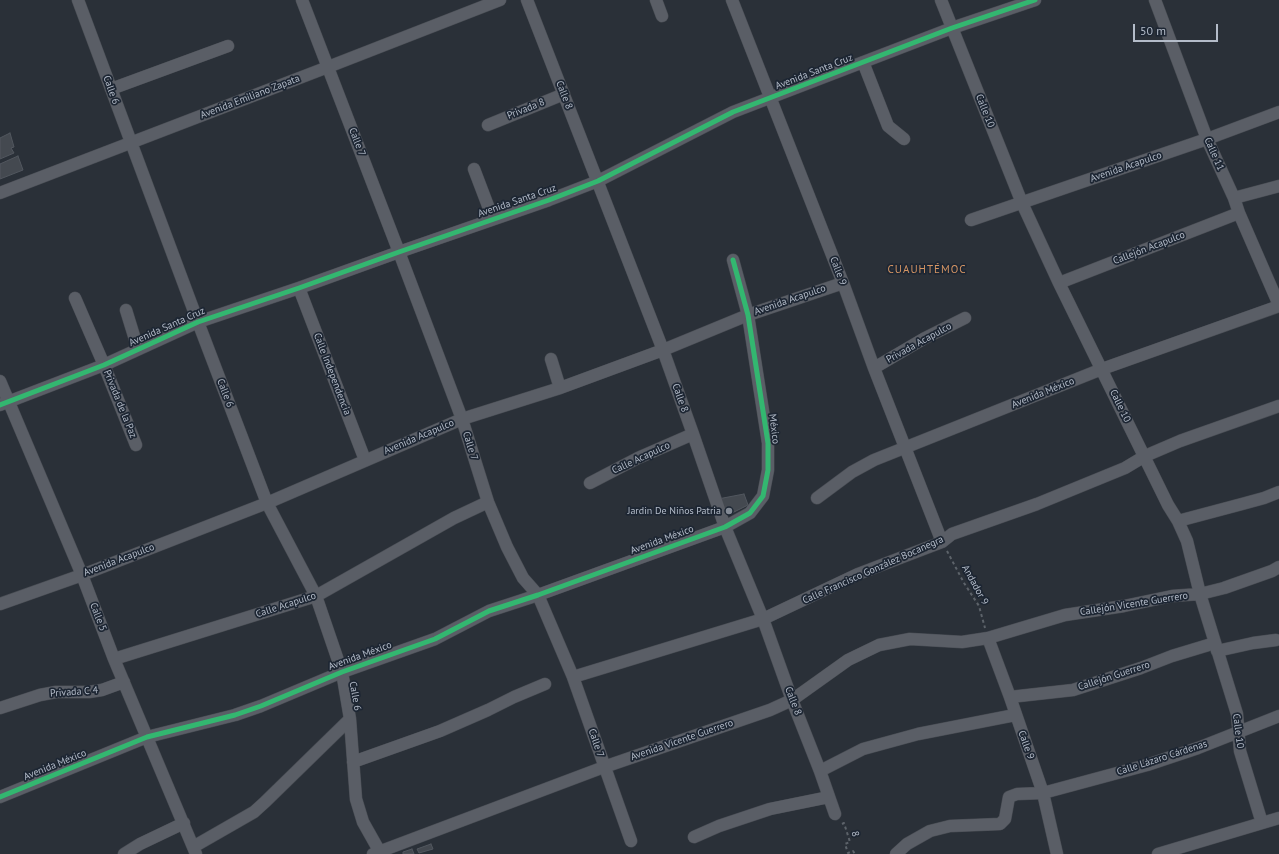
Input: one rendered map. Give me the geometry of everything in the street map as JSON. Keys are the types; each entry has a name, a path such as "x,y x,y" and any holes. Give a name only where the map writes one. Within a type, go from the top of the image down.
{"street":[{"name":"Calle 6","path":"78,0 267,503 316,596 342,672 350,719 356,800 363,822 378,853"},
{"name":"Calle 7","path":"302,0 462,419 488,502 507,547 523,578 538,595 573,677 631,841"},
{"name":"Avenida Emiliano Zapata","path":"0,193 500,0"},
{"name":"Calle 8","path":"528,0 663,350 694,434 724,527 762,619 835,814"},
{"path":"656,0 662,16"},
{"name":"Calle 9","path":"732,0 942,542"},
{"name":"Calle 10","path":"940,0 1022,203 1059,284 1187,541 1200,594 1237,714 1240,751 1262,823"},
{"name":"Avenida Santa Cruz","path":"4,404 104,365 198,322 549,200 598,180 733,112 952,28 1036,0"},
{"name":"Calle 11","path":"1154,0 1207,139 1234,198 1279,306"},
{"path":"111,89 228,46"},
{"path":"863,62 888,126 904,139"},
{"name":"Privada 8","path":"488,125 564,94"},
{"name":"Avenida Acapulco","path":"972,220 1207,139 1279,112"},
{"path":"474,169 492,219"},
{"path":"1234,198 1279,186"},
{"name":"Callejón Acapulco","path":"1059,284 1239,213"},
{"path":"733,260 748,315"},
{"name":"Avenida Acapulco","path":"0,604 82,575 267,503 462,419 560,388 663,350 748,315 842,283"},
{"name":"Calle Independencia","path":"299,288 366,460"},
{"name":"Privada de la Paz","path":"75,298 136,445"},
{"name":"Avenida México","path":"817,498 852,472 874,460 905,447 1102,369 1279,306"},
{"path":"126,310 138,349"},
{"name":"México","path":"724,527 750,513 763,496 768,470 768,442 748,315"},
{"name":"Privada Acapulco","path":"874,368 925,338 965,318"},
{"path":"551,358 560,388"},
{"name":"Calle 5","path":"0,381 4,404 82,575 114,659 195,850"},
{"name":"Calle Francisco González Bocanegra","path":"573,677 762,619 858,574 942,542 952,534 1037,504 1125,468 1145,456 1180,440 1279,406"},
{"name":"Calle Acapulco","path":"590,483 638,458 694,434"},
{"path":"1178,521 1250,502 1279,492"},
{"name":"Calle Acapulco","path":"114,659 316,596 454,518 488,502"},
{"name":"Avenida México","path":"0,797 147,737 235,715 261,706 342,672 435,639 489,611 538,595 724,527"},
{"name":"Callejón Vicente Guerrero","path":"988,638 1065,615 1124,606 1172,596 1200,594 1224,588 1272,571 1279,567"},
{"name":"Calle 9","path":"988,638 1043,793 1057,854"},
{"name":"Avenida Vicente Guerrero","path":"378,853 604,767 770,710 792,700 848,660 879,645 910,639 962,642 988,638"},
{"name":"Callejón Guerrero","path":"1010,697 1073,690 1141,668 1172,656 1216,647 1276,640"},
{"name":"Privada C 4","path":"0,708 40,695 56,692 89,692 102,690 124,682"},
{"path":"353,762 440,731 545,684"},
{"path":"820,771 863,749 918,734 1015,715"},
{"name":"Calle Lázaro Cárdenas","path":"896,854 907,844 930,831 950,826 1000,824 1005,819 1009,797 1017,794 1043,793 1147,765 1198,748 1279,716"},
{"path":"195,850 254,812 350,719"},
{"path":"694,837 719,826 770,809 829,797"},
{"path":"1158,854 1279,818"},
{"path":"124,854 140,844 184,823"}],"building":[{"path":"10,133 14,147 11,148 14,153 0,159 0,138"},
{"path":"18,156 23,170 0,179 0,164"},
{"name":"Jardin De Niños Patria","path":"744,494 748,505 724,517 718,499"},
{"path":"431,844 433,849 419,853 417,849"},
{"path":"412,849 414,854 403,854 403,852"}],"cycle path":[{"path":"0,405 104,365 198,322 549,200 598,181 733,112 952,28 1035,0"},
{"path":"0,797 147,737 235,715 261,706 342,672 435,639 489,611 538,595 725,527 750,513 763,496 768,470 768,443 748,315 733,260"}],"place":[{"name":"Jardin De Niños Patria","path":"729,511"}],"district":[{"name":"CUAUHTÉMOC","path":"927,270"}]}
